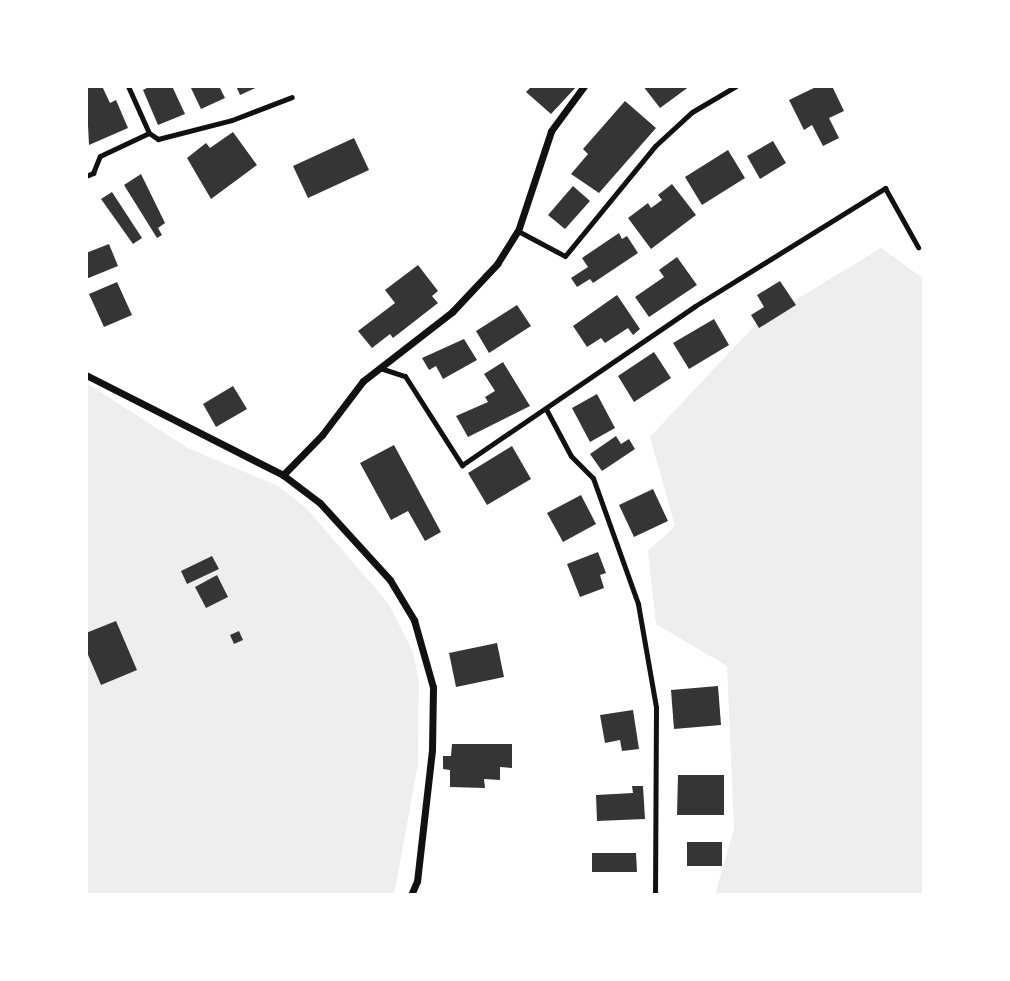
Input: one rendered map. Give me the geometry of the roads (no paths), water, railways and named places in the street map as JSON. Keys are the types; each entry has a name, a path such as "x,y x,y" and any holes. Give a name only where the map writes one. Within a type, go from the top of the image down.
{"street":[{"path":"283,475 322,435 377,367 452,312 497,264 518,231 551,131 584,86"},
{"path":"86,376 283,475 320,503 390,580 414,620 433,687 432,737 417,881 411,895"}],"lane":[{"path":"128,86 149,133 158,139 232,120 292,97"},
{"path":"518,231 565,256 655,146 692,112 736,86"},
{"path":"86,176 93,173 100,156 149,133"},
{"path":"377,367 405,376 462,465 695,306 886,188 918,247"},
{"path":"546,410 571,456 593,478 638,604 656,707 655,895"}]}
